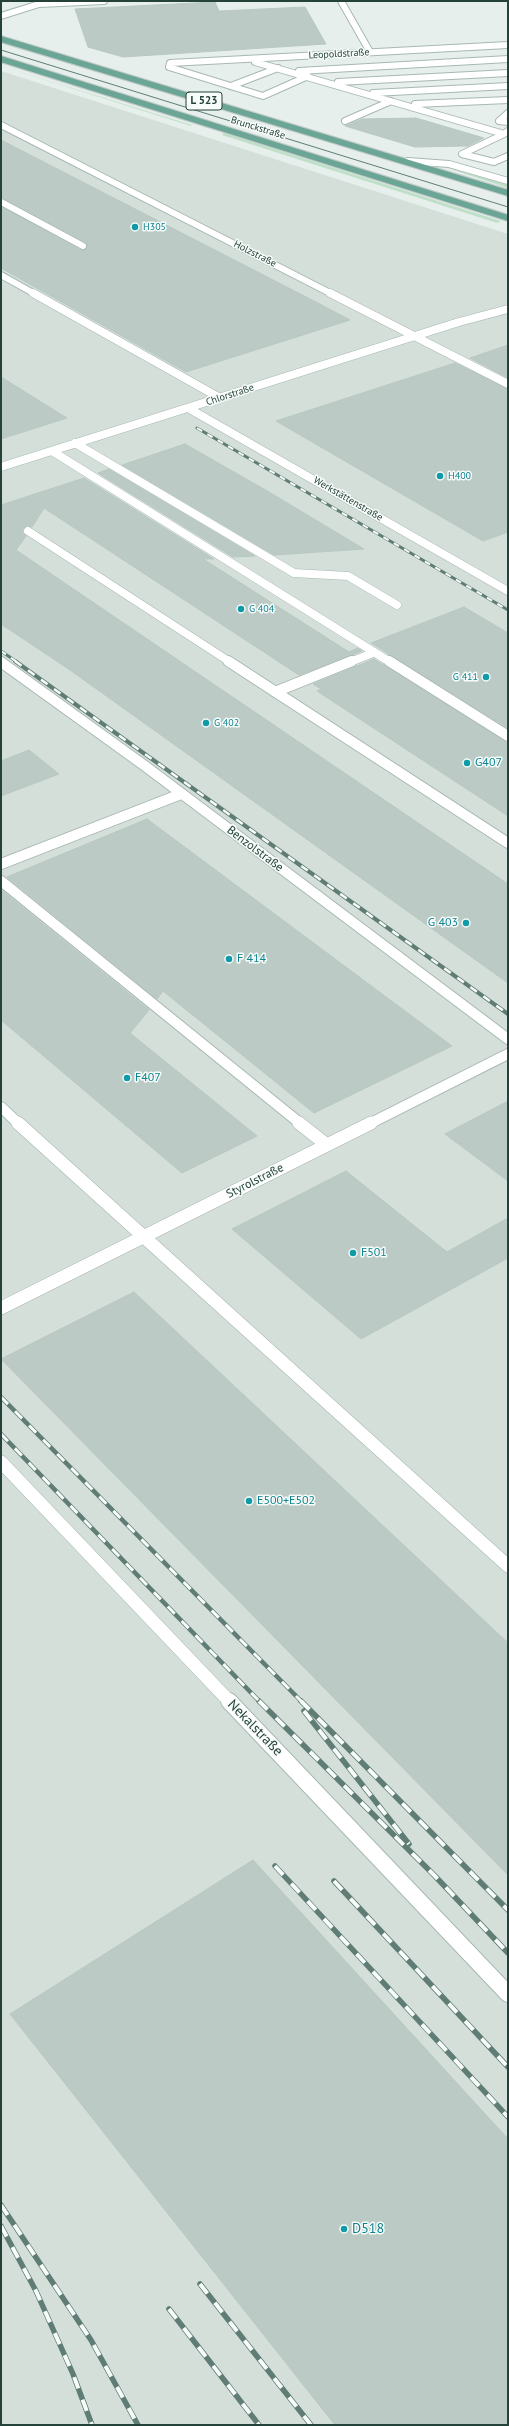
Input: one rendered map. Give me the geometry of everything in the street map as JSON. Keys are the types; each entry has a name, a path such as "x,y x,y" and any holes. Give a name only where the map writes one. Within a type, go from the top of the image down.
{"main road":[{"name":"Brunckstraße","path":"1,39 408,161 508,193"},
{"name":"Brunckstraße","path":"1,59 508,218"}],"street":[{"path":"1,16 39,4 104,1"},
{"path":"341,1 370,52"},
{"name":"Leopoldstraße","path":"232,86 169,67 170,63 508,45"},
{"path":"244,59 506,132"},
{"path":"290,71 508,59"},
{"path":"232,86 278,68"},
{"path":"329,82 508,73"},
{"path":"232,86 263,96 308,76"},
{"path":"363,93 508,86"},
{"path":"406,105 508,100"},
{"path":"345,121 391,101"},
{"path":"508,113 499,121 508,122"},
{"name":"Holzstraße","path":"1,125 508,384"},
{"path":"506,132 462,154 494,162 508,156"},
{"path":"408,161 449,164 508,181"},
{"path":"1,202 83,246"},
{"path":"1,275 220,398"},
{"name":"Chlorstraße","path":"459,322 508,300"},
{"name":"Chlorstraße","path":"1,467 413,336 508,309"},
{"name":"Werkstättenstraße","path":"188,408 506,587"},
{"path":"74,443 294,573 348,576 397,605"},
{"path":"52,450 372,653 508,736"},
{"path":"28,531 508,843"},
{"path":"275,692 372,653"},
{"name":"Benzolstraße","path":"1,662 181,794 508,1039"},
{"path":"1,864 181,794"},
{"path":"1,881 327,1145"},
{"name":"Styrolstraße","path":"1,1308 508,1054"},
{"path":"1,1107 508,1566"},
{"name":"Nekalstraße","path":"1,1462 508,1994"}],"shaded area":[{"path":"1,71 508,234 508,2425 1,2425"}],"green space":[{"path":"1,66 192,125 191,126"},
{"path":"224,133 501,221 497,223 222,135"},
{"path":"438,165 508,185 508,188"}],"building":[{"path":"215,2 219,11 305,7 326,44 123,57 88,47 75,9"},
{"path":"416,118 484,138 468,146 415,147 345,126 362,119"},
{"path":"1,140 350,320 186,372 1,268 1,207 81,250 85,250 88,246 85,242 1,197"},
{"path":"508,345 508,378 470,358"},
{"name":"H400","path":"455,363 508,389 508,532 483,541 276,421"},
{"path":"1,377 67,418 1,439"},
{"path":"185,444 364,549 274,555 122,465"},
{"path":"109,469 255,556 233,557 98,473"},
{"path":"84,478 214,559 203,559 349,652 358,648 362,651 299,675 44,508 32,527 28,526 23,528 23,533 26,536 16,550 508,884 508,983 70,670 1,624 1,505"},
{"name":"G 411","path":"464,607 508,633 508,728 371,643"},
{"path":"374,659 508,743 508,816 317,691 321,689 313,684"},
{"path":"29,750 59,774 1,796 1,761"},
{"name":"F 414","path":"147,819 452,1046 314,1113 163,991 157,999 7,877"},
{"name":"F407","path":"1,890 149,1010 130,1033 257,1136 182,1173 1,1020"},
{"path":"508,1101 508,1181 445,1134"},
{"name":"F501","path":"346,1171 447,1252 508,1218 508,1258 361,1339 232,1229"},
{"name":"E500+E502","path":"134,1292 508,1643 508,1875 1,1359"},
{"name":"D518","path":"253,1860 508,2139 508,2425 335,2425 10,2014"}],"tram line":[{"path":"1,50 508,207"}],"railway":[{"path":"197,428 508,610"},
{"path":"1,651 17,662"},
{"path":"15,661 508,1014"},
{"path":"1,1397 302,1702"},
{"path":"1,1434 260,1702"},
{"path":"301,1701 508,1910"},
{"path":"260,1702 434,1875 508,1953"},
{"path":"304,1711 409,1844"},
{"path":"275,1866 508,2117"},
{"path":"334,1881 508,2067"},
{"path":"1,2205 91,2340 138,2425"},
{"path":"1,2226 36,2291 73,2374 92,2425"},
{"path":"200,2284 311,2425"},
{"path":"169,2309 259,2425"}],"place":[{"name":"H305","path":"135,227"},
{"name":"H400","path":"440,476"},
{"name":"G 404","path":"241,609"},
{"name":"G 411","path":"486,677"},
{"name":"G 402","path":"206,723"},
{"name":"G407","path":"467,763"},
{"name":"G 403","path":"466,923"},
{"name":"F 414","path":"229,959"},
{"name":"F407","path":"127,1078"},
{"name":"F501","path":"353,1253"},
{"name":"E500+E502","path":"249,1501"},
{"name":"D518","path":"344,2229"}]}
